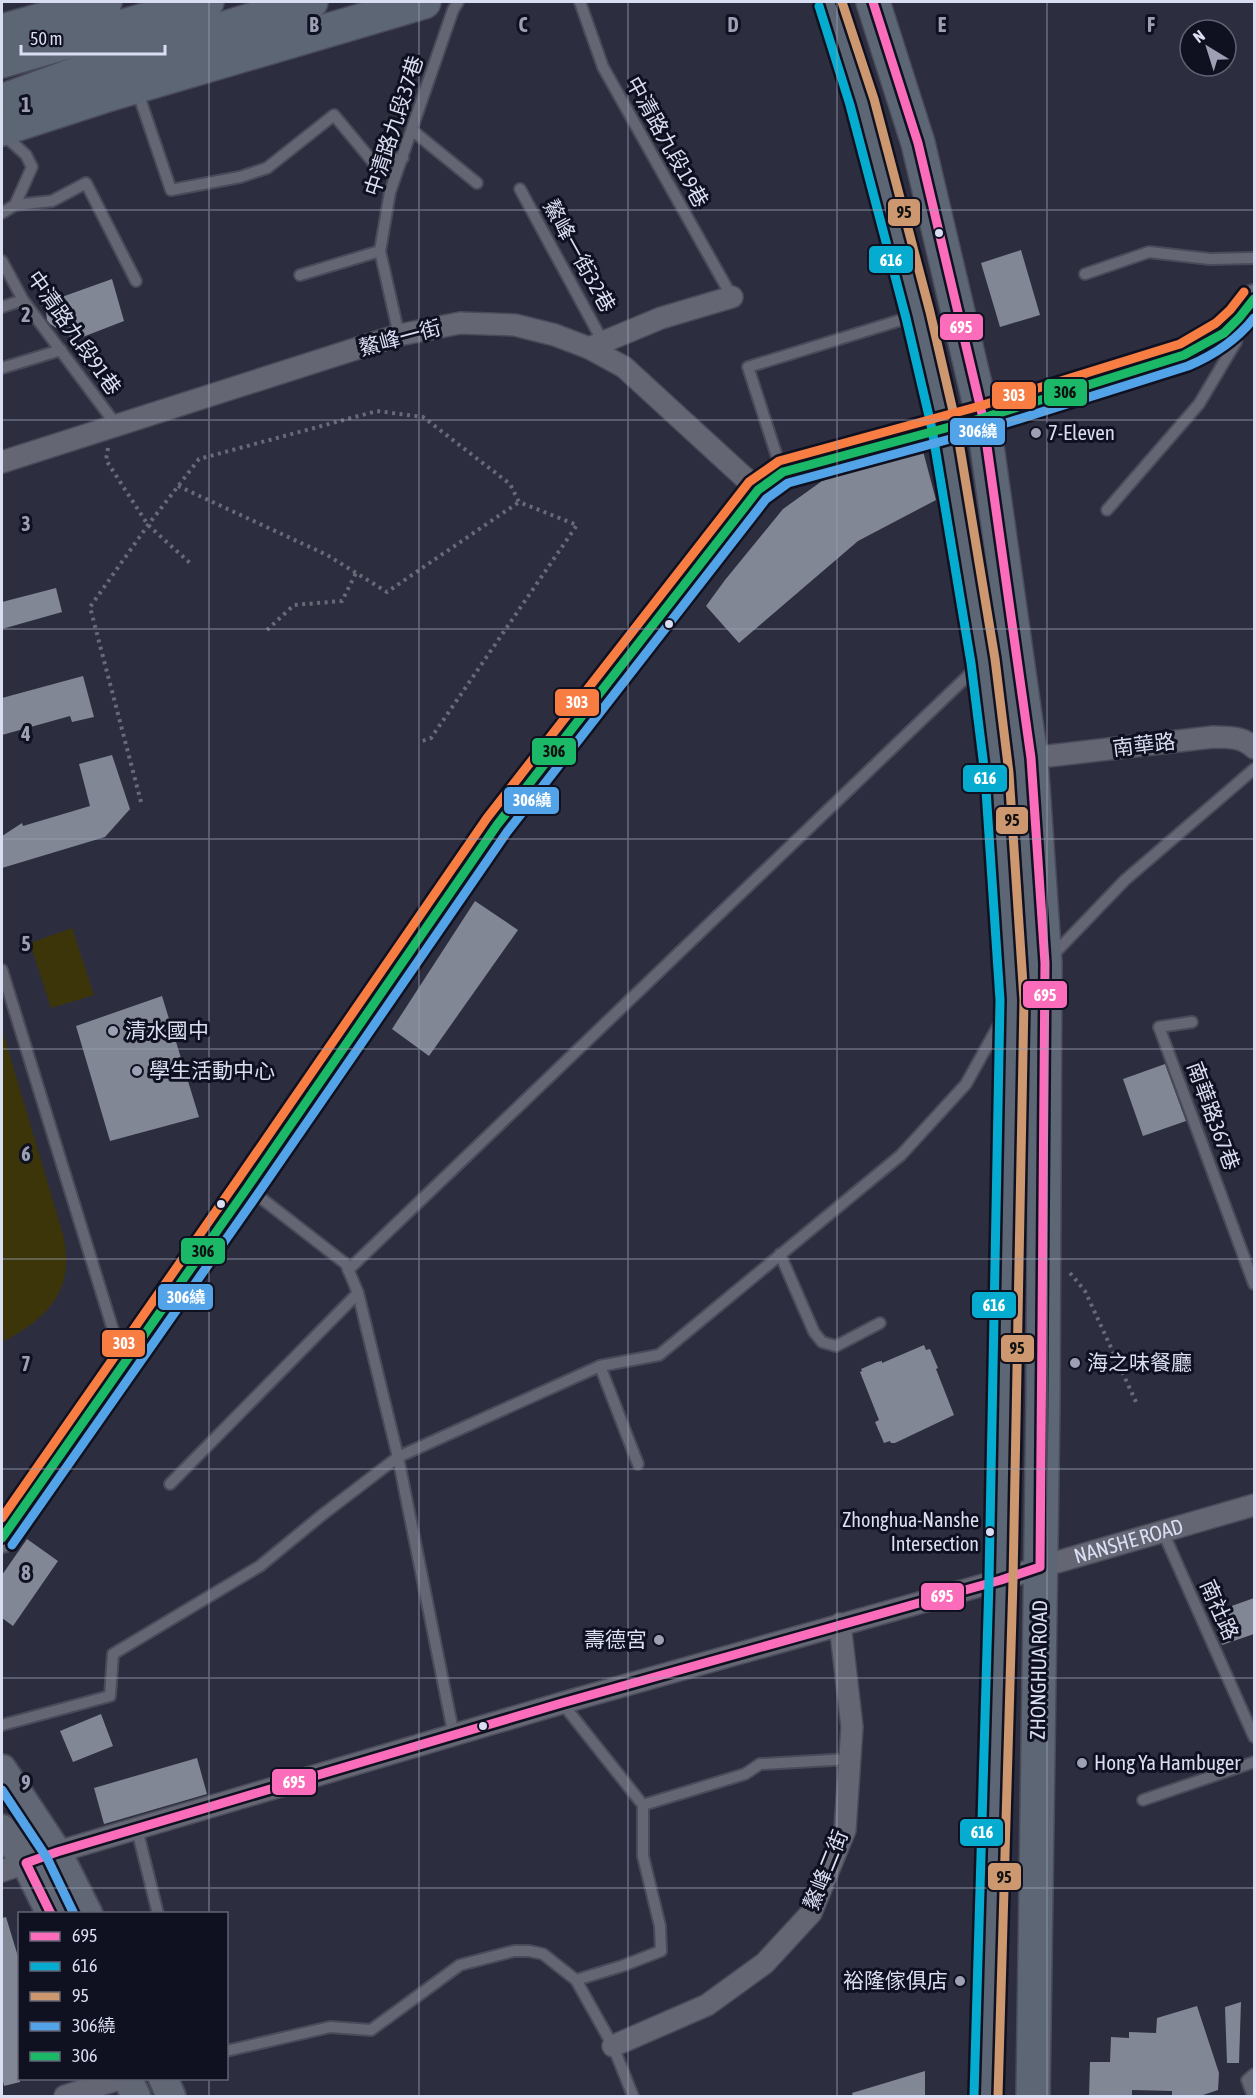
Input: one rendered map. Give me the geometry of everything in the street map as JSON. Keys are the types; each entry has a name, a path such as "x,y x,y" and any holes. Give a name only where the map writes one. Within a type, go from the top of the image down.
{"main road":[{"path":"2,31 105,2"},
{"path":"2,61 207,2"},
{"path":"2,131 100,82 311,2"},
{"path":"2,101 100,82 136,87 424,2"},
{"name":"ZHONGHUA ROAD","path":"830,2 862,102 918,315 944,427 983,661 997,774 1012,1000 1001,1580 986,2097"},
{"name":"ZHONGHUA ROAD","path":"873,2 918,143 983,418 1031,758 1045,963 1044,1241 1033,2097"},
{"path":"2,44 51,18"},
{"path":"2,107 100,82"}],"street":[{"path":"596,345 661,318 732,297"},
{"path":"2,1538 248,1188 497,825 758,490 783,472 983,418 1184,355 1213,342 1247,310"},
{"name":"鰲峰一街","path":"2,462 399,335 460,323 515,325 596,345 624,367 758,490"},
{"name":"南華路","path":"1031,758 1213,737 1233,737 1248,742 1254,748"},
{"name":"NANSHE ROAD","path":"14,1867 57,1852 562,1703 1001,1580 1254,1505"},
{"name":"鰲峰二街","path":"612,2046 707,2005 765,1963 811,1913 845,1830 852,1727 840,1624"},
{"path":"2,1769 57,1852 87,1912"},
{"path":"2,1829 14,1867 49,1912"},
{"path":"65,2097 122,2080"},
{"path":"126,2080 136,2097"},
{"path":"163,2080 171,2097"}],"lane":[{"name":"中清路九段37巷","path":"399,335 380,251 390,192 453,10 458,2"},
{"name":"中清路九段19巷","path":"580,2 603,67 732,297"},
{"path":"136,87 171,190 240,177 267,168 334,115 372,162 403,158"},
{"path":"2,131 26,155 32,167 15,205"},
{"path":"413,131 477,183"},
{"path":"2,213 15,205 52,201 86,183 136,281"},
{"name":"鰲峰一街32巷","path":"520,189 596,345"},
{"path":"300,275 380,251"},
{"path":"1085,274 1149,252 1210,259 1254,258"},
{"name":"中清路九段91巷","path":"2,261 23,300 117,426"},
{"path":"2,307 23,300"},
{"path":"1107,510 1199,404 1236,342 1247,310"},
{"path":"783,472 748,367 918,315"},
{"path":"2,368 61,350"},
{"path":"348,1270 983,661"},
{"path":"2,1725 110,1696 113,1654 260,1566 398,1457 600,1366 659,1355 901,1155 966,1084 1012,1000 1045,963 1125,880 1254,769"},
{"path":"2,970 123,1363"},
{"name":"南華路367巷","path":"1192,1022 1159,1027 1254,1284"},
{"path":"248,1188 346,1264 358,1293 398,1457 454,1736"},
{"path":"780,1254 814,1332 822,1342 836,1346 880,1323"},
{"path":"170,1484 358,1293"},
{"path":"600,1366 638,1464"},
{"name":"南社路","path":"1162,1532 1254,1737"},
{"path":"562,1703 643,1805 643,1856 660,1926 661,1951 576,1980"},
{"path":"643,1805 745,1774 760,1764 850,1759"},
{"path":"1143,1800 1254,1762"},
{"path":"137,1829 158,1912"},
{"path":"228,2051 330,2027 371,2030 460,1965 514,1951 530,1951 543,1954 576,1980 612,2046 633,2097"},
{"path":"1253,2097 1247,2080 1254,2074"}],"path":[{"path":"141,802 90,607 148,525 199,459 377,411 423,417 510,484 519,502 577,525 431,738 422,741"},
{"path":"117,426 107,450 106,460 148,525 190,563"},
{"path":"178,486 327,555 387,592 519,502"},
{"path":"267,630 294,605 342,600 356,573"},
{"path":"1044,1241 1085,1291 1136,1402"}],"shaded area":[{"path":"72,928 94,995 51,1008 30,943"},
{"path":"2,1029 64,1238 66,1266 64,1280 53,1303 35,1321 2,1342"}],"building":[{"path":"1021,250 1040,315 1000,327 981,263"},
{"path":"112,279 124,321 75,340 47,320 45,303"},
{"path":"923,451 936,500 858,541 739,643 706,606 783,509 822,481"},
{"path":"56,588 62,612 2,629 2,602"},
{"path":"83,676 94,717 72,722 70,716 2,735 2,698"},
{"path":"112,755 130,809 105,837 2,868 2,836 22,823 23,826 90,806 79,764"},
{"path":"475,901 518,930 429,1056 392,1029"},
{"name":"學生活動中心","path":"162,996 199,1117 110,1141 76,1026"},
{"path":"1165,1064 1186,1121 1143,1136 1123,1079"},
{"path":"924,1345 926,1350 930,1349 954,1415 895,1443 890,1441 884,1443 875,1422 879,1420 860,1372 861,1369 877,1362 882,1361 882,1363"},
{"path":"27,1539 58,1561 13,1626 2,1618 2,1575"},
{"path":"1254,1598 1254,1634 1222,1645 1212,1613"},
{"path":"101,1714 113,1746 73,1762 60,1731"},
{"path":"197,1758 207,1794 104,1824 94,1788"},
{"path":"6,1917 18,1956 18,2080 20,2080 20,2082 4,2086 2,2077 2,1918"},
{"path":"1241,2002 1239,2063 1227,2063 1225,2007"},
{"path":"1197,2006 1219,2073 1218,2090 1200,2096 1172,2095 1172,2091 1132,2090 1132,2097 1089,2097 1090,2062 1110,2062 1111,2037 1129,2038 1129,2032 1156,2033 1157,2018"},
{"path":"925,2071 925,2097 853,2097 852,2093"}],"transit line":[{"name":"95","path":"842,2 874,99 930,312 956,424 995,659 1009,773 1024,1000 1013,1580 998,2096"},
{"name":"695","path":"50,1912 26,1863 562,1703 1001,1580 1040,1567 1045,963 1031,758 983,418 918,143 873,2"},
{"name":"616","path":"819,6 850,105 906,318 932,429 971,663 985,775 1000,1000 989,1580 974,2096"},
{"name":"303","path":"2,1518 487,818 749,482 779,461 980,406 1180,344 1216,323 1244,292"},
{"name":"306","path":"2,1538 497,825 758,490 783,472 983,418 1184,355 1224,333 1254,299"},
{"name":"306繞","path":"12,1545 507,832 766,499 788,483 987,429 1188,366 1224,346 1240,334 1254,318"},
{"name":"306繞","path":"2,1790 47,1858 73,1912"}],"place":[{"name":"7-Eleven","path":"1036,433"},
{"name":"清水國中","path":"113,1031"},
{"name":"學生活動中心","path":"137,1071"},
{"name":"海之味餐廳","path":"1075,1363"},
{"name":"Zhonghua-Nanshe Intersection","path":"990,1532"},
{"name":"壽德宮","path":"659,1640"},
{"name":"Hong Ya Hambuger","path":"1082,1763"},
{"name":"裕隆傢俱店","path":"960,1981"}]}
